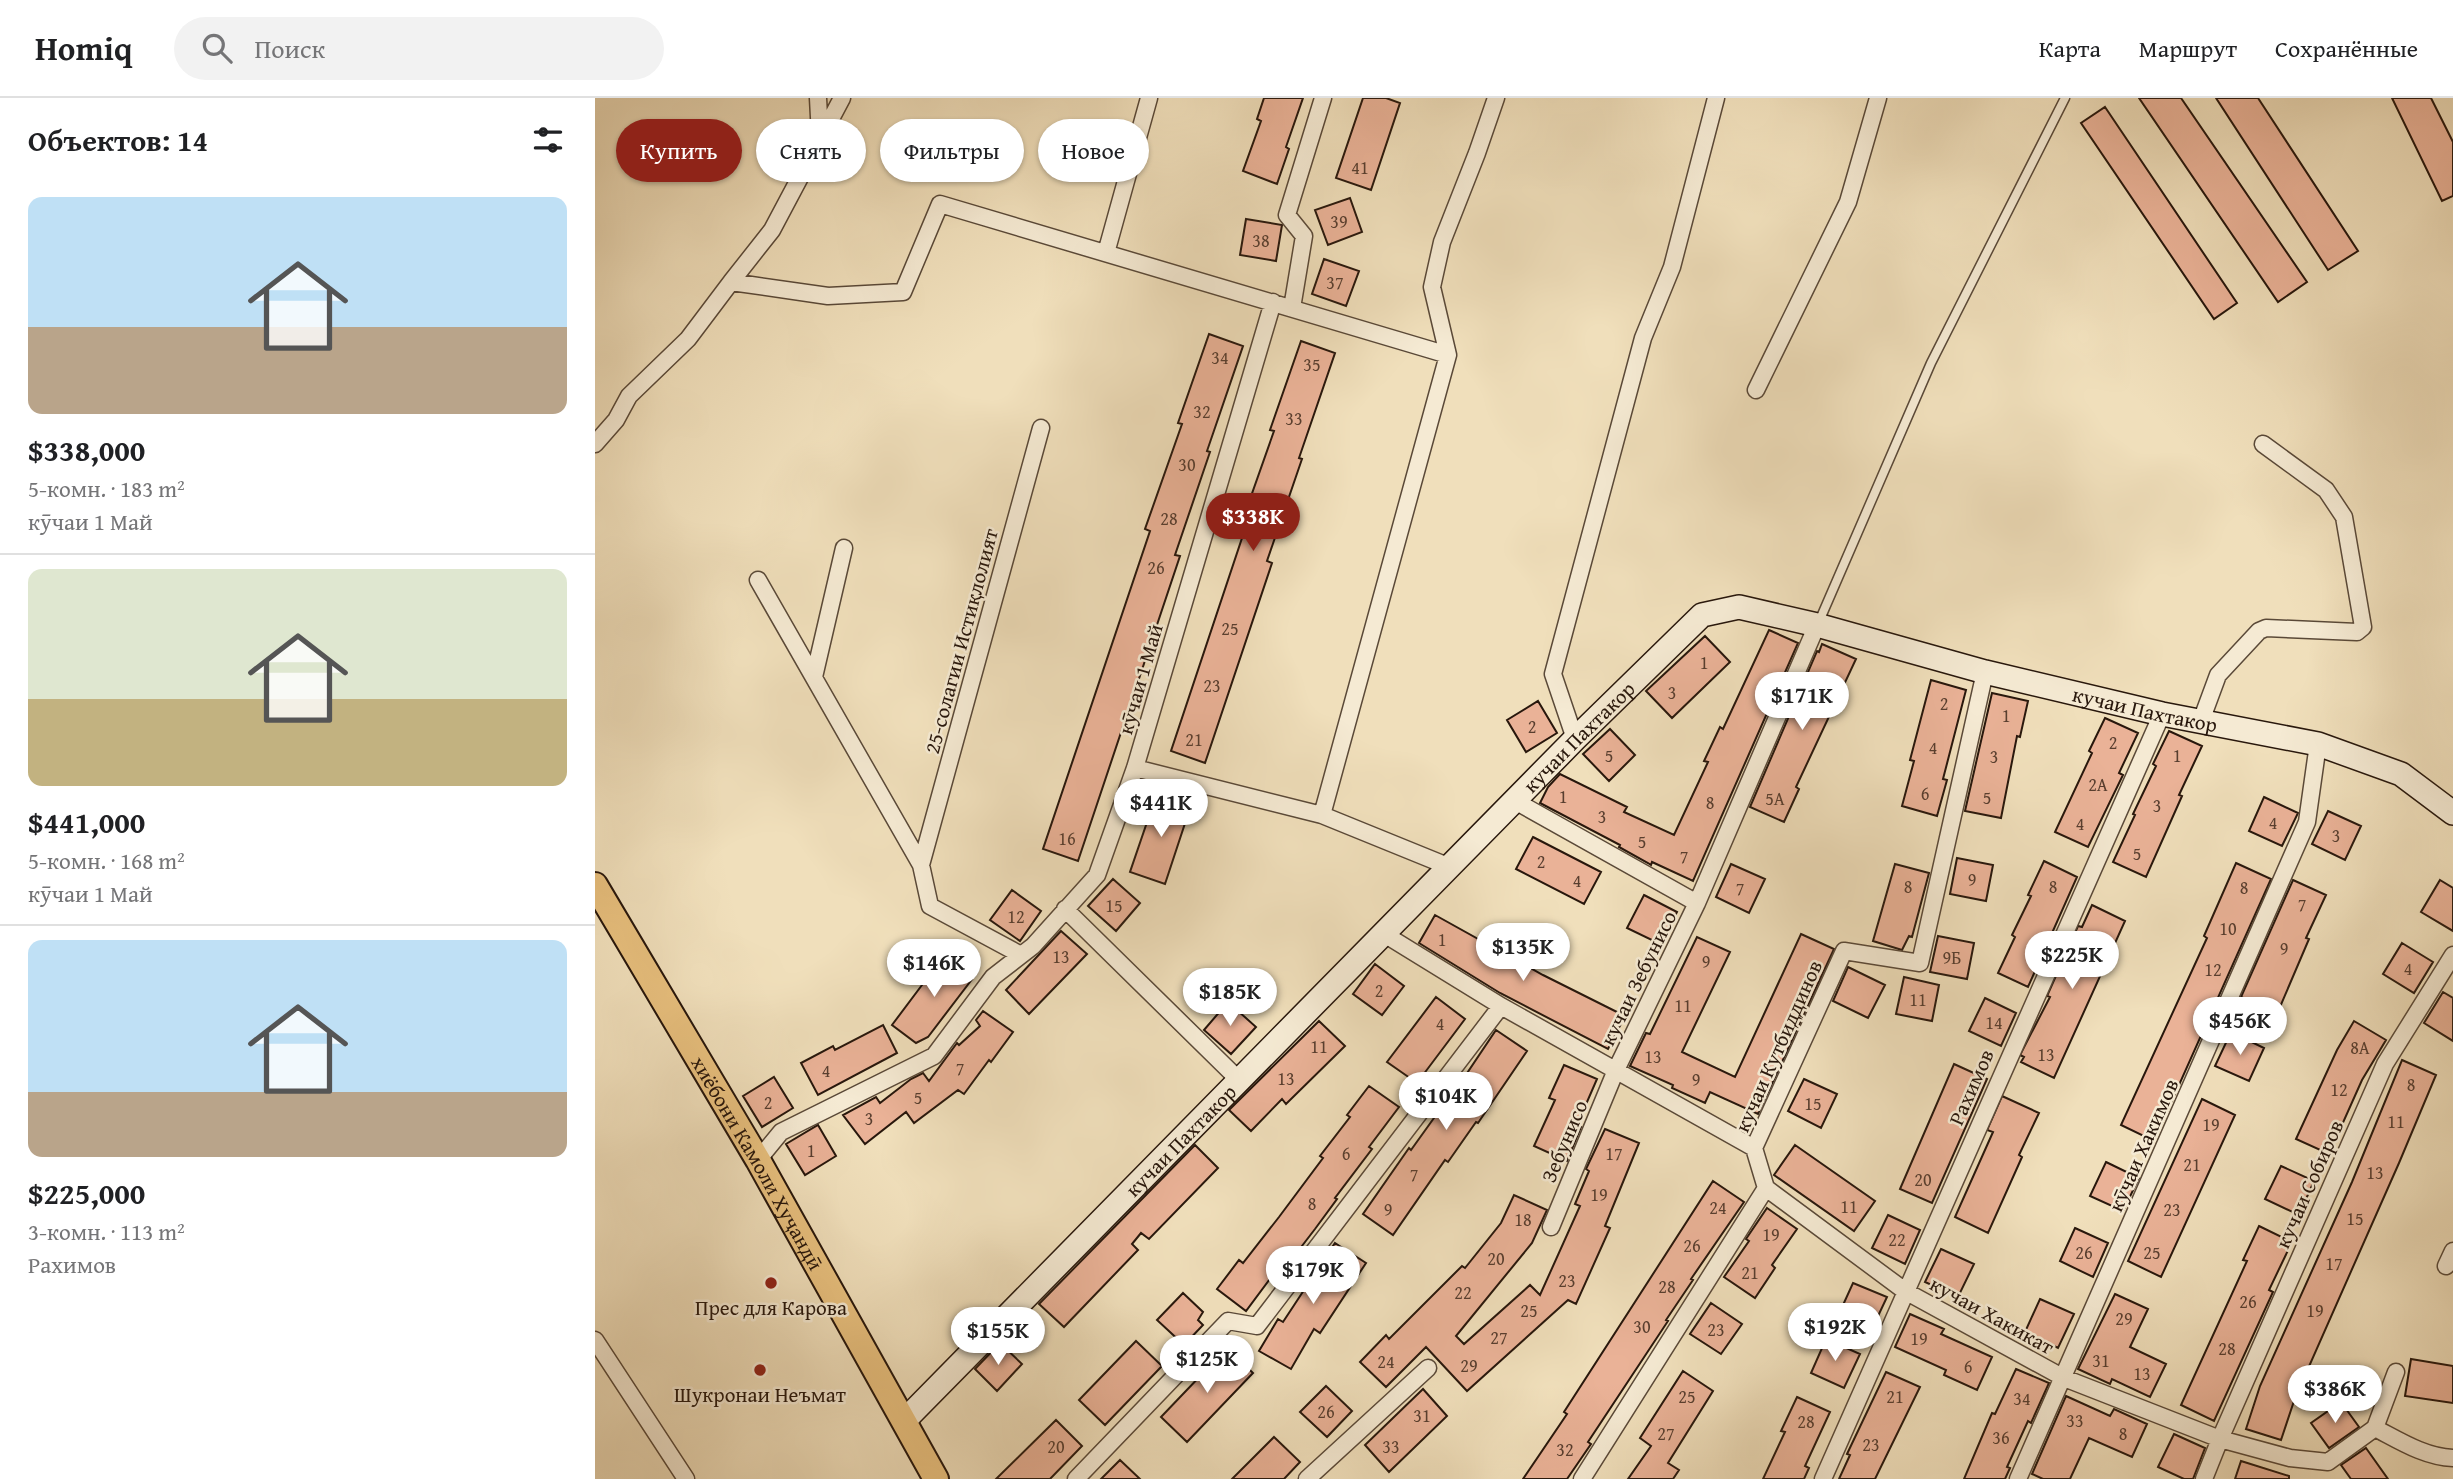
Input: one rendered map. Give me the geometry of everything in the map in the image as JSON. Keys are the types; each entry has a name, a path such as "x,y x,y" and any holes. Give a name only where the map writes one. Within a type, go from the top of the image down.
{"main road":[{"name":"кучаи Пахтакор","path":"904,1421 1575,739 1702,615 1739,607 1817,625 1985,672 2162,714 2318,744 2400,774 2453,813"},
{"name":"хиёбони Камоли Хуҷандӣ","path":"595,885 758,1160 936,1479"}],"street":[{"path":"818,98 820,119"},
{"path":"831,119 842,98"},
{"path":"1106,253 1149,98"},
{"path":"1292,307 1304,236 1287,215 1323,98"},
{"path":"1322,815 1448,355 1432,287 1442,242 1478,153 1496,98"},
{"path":"1575,739 1553,674 1643,338 1672,267 1716,98"},
{"path":"1756,390 1848,201 1878,98"},
{"path":"595,444 616,420 629,396 688,339 772,230 798,182"},
{"path":"731,282 828,296 903,292 940,204 1448,355"},
{"name":"кӯчаи 1 Май","path":"758,1160 781,1132 934,1056 993,977 1033,946 1097,875 1135,768 1273,302"},
{"name":"25-солагии Истиқлолият","path":"921,865 1041,428"},
{"path":"2201,722 2218,675 2259,631 2266,628 2357,632 2363,627 2344,517 2326,489 2263,444"},
{"path":"814,677 844,548"},
{"name":"25-солагии Истиқлолият","path":"758,580 921,865 930,906 1021,955"},
{"name":"кучаи Зебунисо","path":"1616,1070 1697,903 1817,625"},
{"name":"кучаи Кутбиддинов","path":"1766,1188 1754,1148 1844,951 1920,963 1985,672"},
{"name":"Рахимов","path":"1822,1479 1988,1100 2162,714"},
{"name":"кӯчаи Хакимов","path":"2018,1479 2307,822 2318,744"},
{"path":"1135,768 1322,815 1450,867"},
{"name":"кучаи Зебунисо","path":"1515,801 1697,903"},
{"path":"1065,909 1240,1081"},
{"path":"1384,934 1501,1006 1754,1148"},
{"name":"кучаи Собиров","path":"2204,1479 2385,1064 2453,955"},
{"path":"1076,1479 1229,1321 1257,1326 1501,1006"},
{"name":"Зебунисо","path":"1551,1227 1616,1070"},
{"path":"1582,1479 1766,1188"},
{"name":"кучаи Хакикат","path":"1766,1188 1905,1291 2064,1378 2220,1439"},
{"path":"595,1340 686,1479"},
{"path":"1307,1479 1428,1368"},
{"path":"2220,1439 2290,1458 2327,1462 2375,1428 2396,1372"},
{"path":"2375,1428 2413,1448 2439,1457 2453,1458"}],"lane":[{"path":"1817,625 1931,363 2065,98"}],"building":[{"path":"1264,98 1303,98 1277,184 1243,171 1261,121 1257,119"},
{"path":"1363,98 1386,98 1400,103 1371,190 1336,178"},
{"path":"2139,98 2181,98 2307,282 2278,302"},
{"path":"2216,98 2258,98 2358,251 2328,270"},
{"path":"2392,98 2431,98 2453,142 2453,196 2442,201"},
{"path":"2105,107 2237,303 2214,319 2081,123"},
{"path":"1350,198 1362,232 1328,245 1315,210"},
{"path":"1246,219 1282,225 1276,261 1240,255"},
{"path":"1324,259 1359,271 1346,306 1312,294"},
{"path":"1209,334 1243,346 1175,555 1180,556 1078,861 1043,849 1150,531 1145,529 1182,424 1178,423"},
{"path":"1301,341 1335,353 1267,561 1272,563 1205,763 1171,751 1242,538 1237,536 1274,431 1270,430"},
{"path":"1769,630 1798,643 1693,881 1652,862 1651,865 1619,847 1620,845 1540,803 1548,787 1560,774 1627,807 1624,812 1674,835 1708,762 1704,761 1720,727 1723,729"},
{"path":"1705,636 1730,662 1672,718 1646,691"},
{"path":"1822,644 1856,659 1796,787 1799,789 1784,822 1750,807"},
{"path":"1931,680 1966,690 1943,779 1947,780 1937,816 1902,806 1914,761 1910,760"},
{"path":"1992,693 2028,701 2020,737 2017,736 2001,818 1965,811"},
{"path":"1538,701 1557,733 1526,752 1507,720"},
{"path":"2105,718 2138,733 2119,773 2123,775 2088,847 2055,832 2092,753 2089,751"},
{"path":"1610,729 1635,755 1609,781 1583,754"},
{"path":"2169,731 2202,746 2146,877 2113,862"},
{"path":"1157,793 1191,805 1165,884 1130,872"},
{"path":"2264,797 2298,813 2282,846 2249,831"},
{"path":"2328,811 2361,826 2345,860 2312,844"},
{"path":"1533,837 1601,872 1584,904 1516,869"},
{"path":"1957,858 1993,865 1986,901 1950,894"},
{"path":"2044,861 2077,877 2028,987 1998,973"},
{"path":"2236,863 2271,879 2154,1141 2121,1125 2207,938 2204,936"},
{"path":"1731,864 1765,879 1749,913 1716,897"},
{"path":"1895,864 1929,873 1912,937 1909,936 1902,950 1873,941"},
{"path":"1113,879 1140,903 1116,931 1088,906"},
{"path":"2293,880 2326,895 2306,938 2309,939 2277,1014 2241,997"},
{"path":"2440,880 2453,888 2453,931 2421,912"},
{"path":"1012,890 1041,911 1020,941 990,920"},
{"path":"1644,895 1677,912 1660,944 1627,928"},
{"path":"2092,905 2125,921 2054,1078 2021,1062 2024,1057 2020,1055 2050,997 2047,996 2078,926 2082,927"},
{"path":"1435,915 1543,975 1625,1016 1608,1049 1500,993 1419,943"},
{"path":"1061,931 1087,954 1029,1014 1006,990"},
{"path":"1801,934 1834,949 1758,1114 1710,1092 1705,1103 1630,1066 1646,1033 1650,1034 1697,937 1730,952 1682,1052 1735,1077"},
{"path":"1938,936 1974,943 1967,979 1930,972"},
{"path":"2402,943 2433,962 2414,993 2383,974"},
{"path":"946,953 976,974 928,1037 916,1043 892,1025"},
{"path":"1375,964 1404,986 1382,1015 1353,994"},
{"path":"1848,967 1885,985 1868,1018 1833,1001"},
{"path":"1904,977 1939,985 1932,1021 1896,1014"},
{"path":"2443,992 2453,998 2453,1041 2424,1023"},
{"path":"1436,997 1465,1019 1417,1083 1387,1062"},
{"path":"1985,998 2016,1013 2001,1046 1969,1031"},
{"path":"1228,1002 1256,1027 1231,1054 1204,1030"},
{"path":"983,1011 1013,1032 964,1094 958,1090 914,1123 906,1112 865,1144 843,1115 876,1097 880,1103 923,1073 929,1081 957,1043 959,1045 980,1026 976,1020"},
{"path":"1319,1021 1345,1046 1286,1104 1282,1099 1251,1131 1229,1110"},
{"path":"2354,1021 2386,1040 2362,1080 2329,1154 2296,1139 2337,1050"},
{"path":"883,1025 897,1053 818,1095 801,1063 833,1046 835,1050"},
{"path":"1496,1030 1527,1051 1478,1123 1476,1122 1448,1162 1445,1160 1393,1235 1363,1214 1409,1148 1411,1150 1439,1111 1441,1112"},
{"path":"2231,1032 2264,1048 2249,1081 2215,1066"},
{"path":"2402,1060 2436,1075 2399,1163 2295,1398 2281,1440 2246,1429 2260,1386 2352,1182"},
{"path":"1954,1064 1987,1079 1932,1203 1900,1189"},
{"path":"1564,1065 1597,1079 1577,1125 1581,1127 1567,1161 1534,1146 1555,1100 1549,1098"},
{"path":"774,1077 793,1108 762,1127 743,1096"},
{"path":"1804,1079 1837,1094 1821,1128 1788,1111"},
{"path":"1369,1086 1399,1107 1315,1229 1285,1268 1281,1264 1246,1311 1217,1289 1239,1260 1243,1263 1279,1217 1323,1158 1320,1156 1350,1117 1347,1115"},
{"path":"2002,1096 2039,1113 1988,1233 1955,1217 1993,1132 1987,1130"},
{"path":"2202,1099 2235,1115 2161,1277 2128,1261"},
{"path":"818,1125 836,1156 805,1175 786,1144"},
{"path":"1605,1129 1639,1143 1605,1226 1610,1228 1576,1304 1568,1300 1467,1391 1426,1347 1386,1387 1360,1362 1386,1335 1389,1339 1462,1266 1465,1268 1501,1223 1514,1195 1547,1210 1532,1243 1456,1336 1464,1344 1530,1285 1540,1295 1580,1206 1575,1204 1589,1171 1586,1169"},
{"path":"1195,1145 1218,1168 1149,1239 1141,1233 1132,1244 1138,1250 1064,1327 1039,1304"},
{"path":"1795,1145 1875,1201 1854,1231 1774,1175"},
{"path":"2106,1162 2139,1178 2123,1211 2090,1196"},
{"path":"2281,1166 2314,1181 2299,1215 2265,1199"},
{"path":"1713,1181 1744,1202 1691,1279 1693,1280 1666,1320 1668,1321 1588,1442 1591,1444 1567,1479 1523,1479 1567,1414 1564,1412"},
{"path":"1767,1208 1797,1229 1772,1265 1775,1268 1755,1298 1724,1277 1749,1241 1746,1239"},
{"path":"1888,1215 1920,1230 1905,1264 1872,1248"},
{"path":"2259,1226 2292,1242 2269,1290 2273,1292 2214,1421 2181,1405 2247,1261 2243,1260"},
{"path":"2075,1228 2108,1243 2093,1277 2060,1261"},
{"path":"1335,1243 1366,1263 1320,1333 1314,1329 1291,1369 1259,1351 1278,1319 1283,1322"},
{"path":"1941,1249 1974,1264 1958,1297 1925,1282"},
{"path":"1853,1283 1887,1297 1871,1331 1838,1316"},
{"path":"1183,1293 1203,1312 1198,1320 1203,1325 1184,1345 1157,1320"},
{"path":"2115,1294 2148,1309 2130,1347 2166,1364 2150,1397 2112,1379 2110,1384 2078,1369"},
{"path":"2040,1299 2074,1314 2058,1348 2025,1332"},
{"path":"1711,1303 1742,1324 1721,1354 1690,1334"},
{"path":"1910,1314 1944,1329 1941,1334 1992,1357 1977,1390 1944,1375 1946,1370 1895,1347"},
{"path":"1826,1339 1860,1354 1844,1388 1811,1373"},
{"path":"1136,1341 1162,1366 1105,1425 1079,1400"},
{"path":"1000,1343 1022,1364 997,1391 975,1369"},
{"path":"1227,1348 1253,1373 1187,1442 1161,1417"},
{"path":"2411,1359 2453,1366 2453,1403 2405,1396"},
{"path":"2016,1369 2049,1383 2031,1423 2028,1421 2007,1467 2010,1468 2005,1479 1964,1479 1992,1413 1995,1414"},
{"path":"1683,1371 1713,1391 1668,1463 1679,1470 1673,1479 1628,1479 1651,1446 1640,1438"},
{"path":"1886,1372 1920,1387 1875,1479 1839,1479 1850,1455 1847,1454"},
{"path":"1326,1386 1352,1411 1327,1437 1300,1412"},
{"path":"1423,1389 1447,1416 1389,1472 1365,1445"},
{"path":"2066,1396 2110,1416 2114,1409 2147,1424 2132,1457 2089,1438 2070,1479 2043,1479 2032,1474"},
{"path":"1797,1397 1830,1412 1805,1466 1809,1468 1804,1479 1763,1479 1785,1432 1781,1431"},
{"path":"2341,1402 2359,1427 2329,1448 2311,1423"},
{"path":"1056,1420 1082,1446 1050,1479 996,1479"},
{"path":"2174,1434 2205,1448 2193,1479 2184,1479 2158,1467"},
{"path":"1274,1437 1300,1462 1284,1479 1232,1479"},
{"path":"2366,1448 2388,1479 2351,1479 2341,1465"},
{"path":"1120,1460 1140,1479 1101,1479"},
{"path":"2241,1461 2289,1476 2289,1479 2235,1479"}],"place":[{"name":"Прес для Карова","path":"771,1283"},
{"name":"Шукронаи Неъмат","path":"760,1370"}]}
